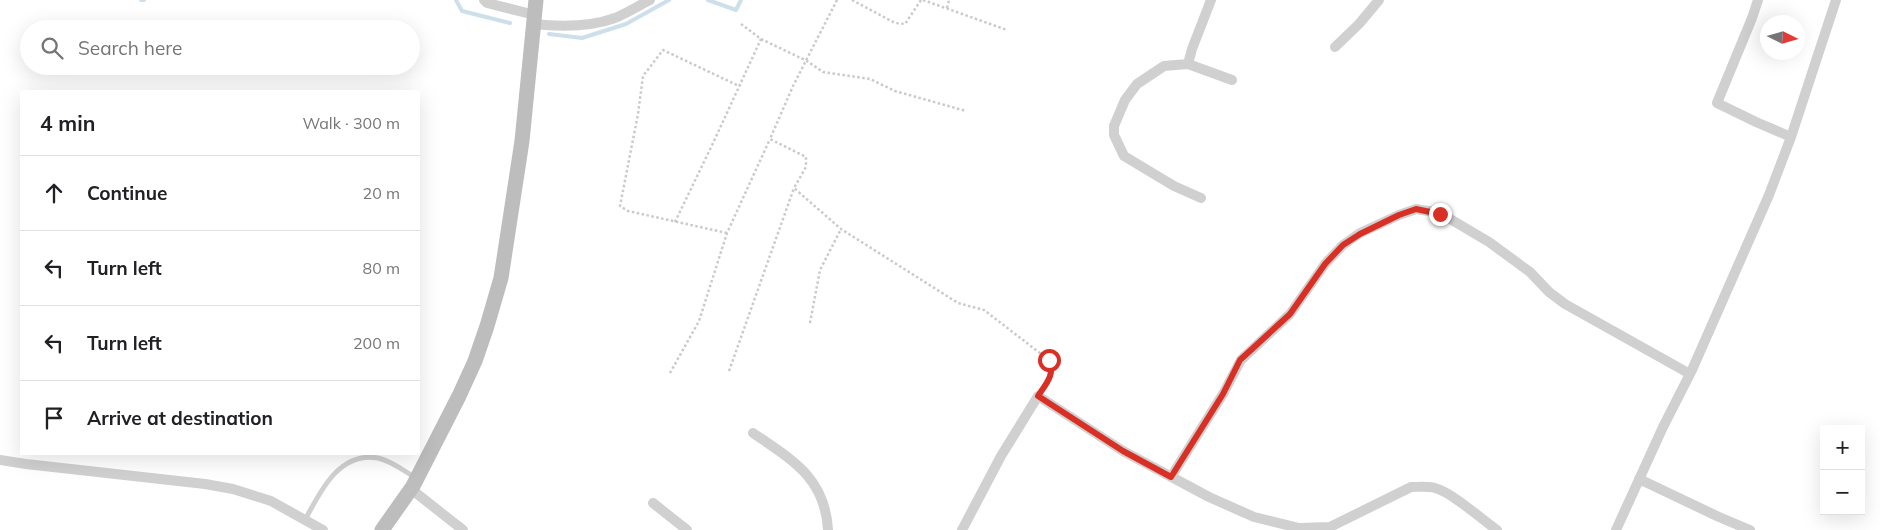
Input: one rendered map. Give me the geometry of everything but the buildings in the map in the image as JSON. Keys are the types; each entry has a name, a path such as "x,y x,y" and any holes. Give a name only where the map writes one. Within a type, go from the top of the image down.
{"street":[{"path":"484,0 487,3 534,20 562,26 601,21 624,14 650,0"},
{"path":"382,530 414,484 459,396 475,361 501,278 522,141 536,0"},
{"path":"1188,64 1211,0"},
{"path":"1335,47 1359,24 1378,0"},
{"path":"1758,0 1717,103 1791,137"},
{"path":"1616,530 1690,374 1750,241 1791,137 1836,0"},
{"path":"1201,198 1174,186 1124,156 1114,135 1114,126 1124,100 1136,84 1164,66 1188,64 1232,80"},
{"path":"1171,477 1223,394 1240,360 1290,314 1325,264 1343,245 1360,234 1416,209 1440,214 1463,226 1489,242 1530,272 1549,292 1565,304 1690,374"},
{"path":"962,530 1001,456 1038,396 1123,451 1208,498 1254,516 1299,528 1330,527 1411,487 1424,486 1436,488 1452,497 1497,530"},
{"path":"753,433 800,468 812,480 822,498 827,516 828,530"},
{"path":"0,460 205,484 256,495 271,501 323,530"},
{"path":"1639,479 1750,530"},
{"path":"414,484 463,530"},
{"path":"653,503 687,530"}],"lane":[{"path":"304,520 333,473 349,462 364,458 378,458 387,461 414,484"}],"path":[{"path":"670,373 699,321 726,233 793,86 837,0"},
{"path":"852,0 895,23 905,24 922,0 1007,30"},
{"path":"947,8 949,0"},
{"path":"741,24 760,39 807,61 823,72 870,79 895,91 966,111"},
{"path":"675,222 760,39"},
{"path":"726,233 628,211 620,206 638,114 643,76 663,50 739,86"},
{"path":"729,372 794,188 806,167 806,157 770,139"},
{"path":"794,188 841,229 958,303 984,310 1049,360 1052,367 1051,375 1038,396"},
{"path":"810,323 820,270 841,229"}],"waterway":[{"path":"456,0 462,11 510,23"},
{"path":"549,34 582,38 626,24 669,0"},
{"path":"708,0 736,10 741,0"}],"route":[{"path":"1049,360 1052,367 1051,375 1038,396 1123,451 1171,477 1223,394 1240,360 1290,314 1315,277 1343,245 1383,222 1416,209 1440,214"}]}
